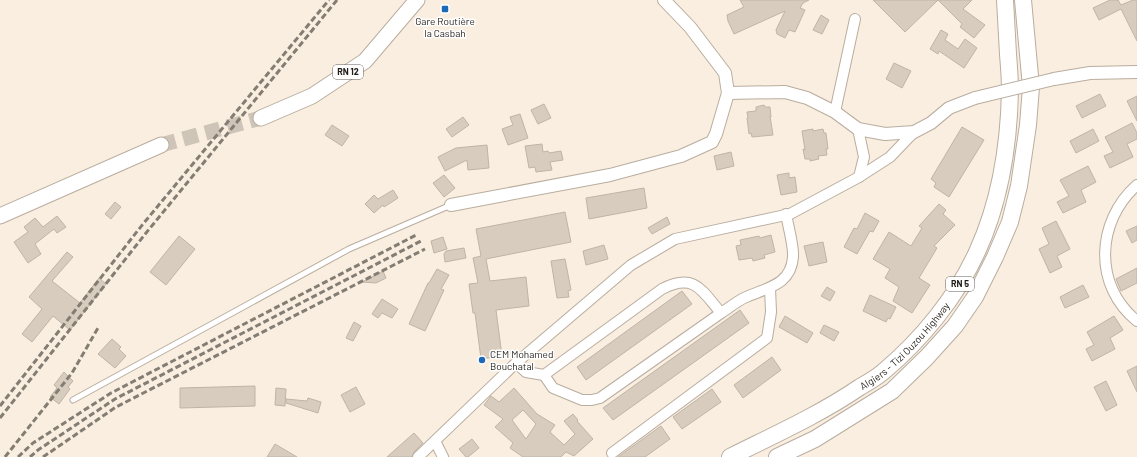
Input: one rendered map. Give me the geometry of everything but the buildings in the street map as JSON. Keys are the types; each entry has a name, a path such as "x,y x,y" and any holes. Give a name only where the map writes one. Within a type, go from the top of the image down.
{"highway":[{"name":"Algiers - Tizi Ouzou Highway","path":"730,457 808,419 845,398 882,373 912,345 938,315 959,286 977,252 990,218 1007,141 1010,90 1005,0"},
{"name":"Algiers - Tizi Ouzou Highway","path":"777,457 815,439 892,390 941,342 955,326 975,297 995,257 1010,222 1019,186 1028,125 1031,87 1023,0"}],"main road":[{"name":"RN 12","path":"261,118 312,96 365,61 417,0"},
{"path":"0,216 161,145"}],"street":[{"path":"451,206 610,175 681,156 712,142 716,134 728,93 725,73 690,27 667,1"},
{"path":"835,112 856,19"},
{"path":"418,457 516,363 632,265 675,239 790,214 859,177 890,157 914,132 931,123 949,108 975,98 1054,79 1090,73 1137,72"},
{"path":"728,93 785,92 807,98 835,112 858,129 885,134 914,132"},
{"path":"858,129 864,157 859,177"},
{"path":"1137,185 1114,213 1105,250 1106,269 1112,290 1128,314 1137,321"},
{"path":"544,375 553,388 582,400 600,398 743,298 770,288 780,282 787,275 791,267 793,256 786,214"},
{"path":"516,363 526,372 544,375 662,289 680,282 686,282 697,286 721,314"},
{"path":"612,453 767,338 771,312 770,288"},
{"path":"435,441 443,457"}],"lane":[{"path":"73,400 349,250 451,206"}],"tunnel":[{"path":"161,145 261,118"}],"railway":[{"path":"0,406 143,224 329,0"},
{"path":"0,418 146,233 337,0"},
{"path":"18,457 33,443 111,393 418,234"},
{"path":"30,457 38,450 115,399 423,240"},
{"path":"43,457 116,407 425,249"},
{"path":"5,457 72,373 98,328"}],"place":[{"name":"Gare Routière la Casbah","path":"445,9"},
{"name":"CEM Mohamed Bouchatal","path":"482,360"}]}
